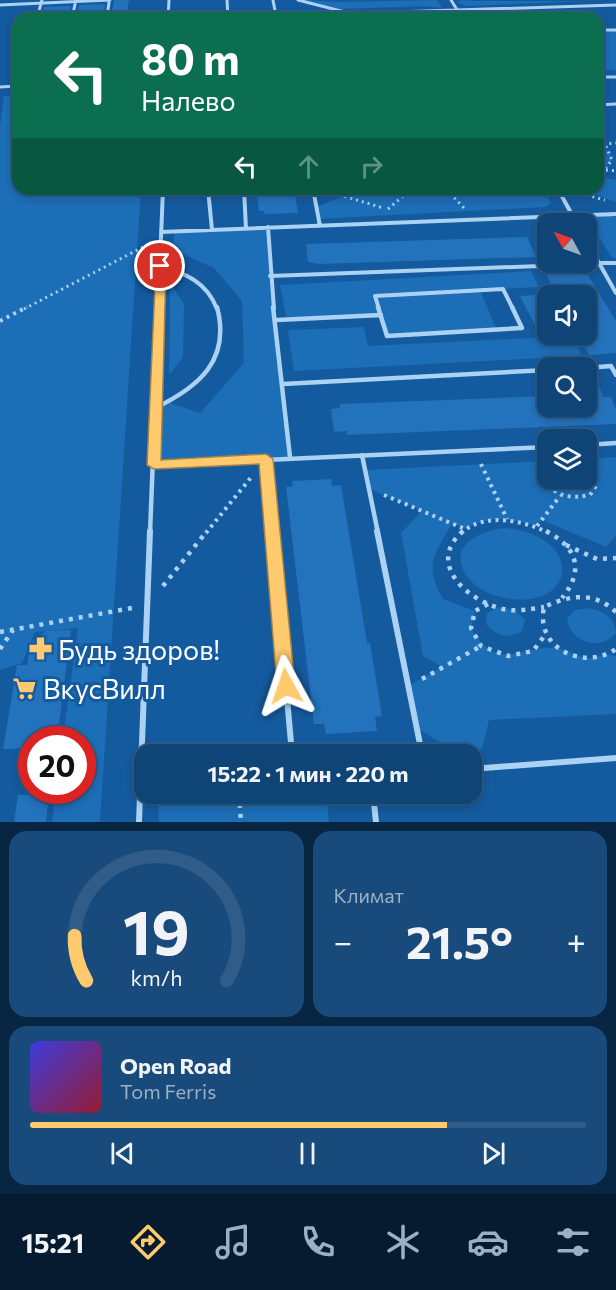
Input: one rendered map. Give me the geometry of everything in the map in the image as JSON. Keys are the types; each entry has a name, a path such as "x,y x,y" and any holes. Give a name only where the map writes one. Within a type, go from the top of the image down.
{"lane":[{"path":"13,5 14,0"},
{"path":"298,0 343,12"},
{"path":"452,0 457,10"},
{"path":"0,5 110,1"},
{"path":"406,12 616,5"},
{"path":"143,744 163,195"},
{"path":"209,195 212,230"},
{"path":"244,195 246,229"},
{"path":"314,195 320,226"},
{"path":"561,195 571,213"},
{"path":"597,215 615,215"},
{"path":"161,235 268,227 537,217"},
{"path":"268,227 270,276 277,320 290,457"},
{"path":"597,259 616,293"},
{"path":"599,263 616,263"},
{"path":"155,408 179,396 203,377 217,352 223,333 215,305 203,285 182,272 160,266"},
{"path":"270,276 537,266"},
{"path":"503,289 522,328 387,336 381,315 375,296 503,289"},
{"path":"277,320 381,315"},
{"path":"597,367 611,366 616,375"},
{"path":"283,384 537,371"},
{"path":"597,444 616,443"},
{"path":"154,465 537,447"},
{"path":"362,455 420,744"},
{"path":"266,459 291,744"},
{"path":"482,767 616,758"},
{"path":"139,822 141,804"},
{"path":"374,804 376,822"}],"path":[{"path":"616,143 604,144 612,160 606,170 616,171"},
{"path":"340,195 387,209"},
{"path":"387,209 404,195"},
{"path":"453,195 471,219"},
{"path":"586,195 614,202"},
{"path":"387,209 393,223"},
{"path":"0,321 161,235"},
{"path":"474,450 508,520"},
{"path":"0,632 147,605 266,459"},
{"path":"369,489 466,529"},
{"path":"550,489 560,496 577,498 590,495 594,489"},
{"path":"537,526 560,496"},
{"path":"616,558 609,560 585,556 537,526 496,519 472,525 466,529 455,537 447,554 450,573 465,591 488,604 516,611 544,607 562,598 584,595 611,606 616,612"},
{"path":"562,598 575,582 576,563 566,544"},
{"path":"488,604 475,611 471,628 481,646 508,656 533,651 545,634"},
{"path":"544,607 541,620 545,634 558,648 586,658 611,654 616,649"},
{"path":"0,649 13,630"},
{"path":"408,686 481,646"},
{"path":"240,804 241,822"}],"shaded area":[{"path":"303,0 339,2 437,0 442,8 426,6 341,9"},
{"path":"463,0 586,1 466,6 456,2"},
{"path":"604,30 616,30 616,70 604,70"},
{"path":"4,96 12,96 12,195 141,195 100,822 52,822 54,804 96,804 96,726 65,726 78,628 35,632 22,663 0,670 0,127"},
{"path":"604,146 611,154 612,160 604,171"},
{"path":"604,178 616,180 616,202 597,195 604,195"},
{"path":"337,195 546,195 551,203 545,207 319,219 316,207 339,198"},
{"path":"613,214 616,218 616,258 612,258 597,234 597,215"},
{"path":"268,227 290,457 154,465 155,408 167,402 200,413 244,363 242,301 214,268 174,250 174,232"},
{"path":"531,271 538,285 537,287 480,290 497,330 387,336 380,315 287,321 280,285"},
{"path":"170,283 184,304 183,357 169,375"},
{"path":"364,327 368,346 537,338 537,345 576,345 582,356 294,371 288,330"},
{"path":"616,457 616,536 606,547 542,520 537,526 501,520 482,522 466,529 452,524 436,552 433,569 437,588 443,599 475,611 471,628 481,642 491,650 500,654 510,654 557,648 585,658 606,655 616,657 616,714 489,720 482,749 482,744 443,744 417,728 408,686 442,667 423,656 401,533 422,511 369,489 366,470 537,461 537,489 597,489 597,458"},
{"path":"505,528 532,534 550,545 560,559 562,573 557,585 544,595 525,600 500,597 481,589 466,575 461,564 464,547 477,536"},
{"path":"499,607 516,611 525,620 522,631 507,636 495,632 486,624 487,613"},
{"path":"589,608 604,613 613,622 616,633 609,639 595,643 587,642 574,634 567,619 575,610"},
{"path":"158,804 327,804 329,822 159,822"}],"building":[{"path":"114,0 129,0 127,12 112,12"},
{"path":"105,4 104,12 77,12 79,5"},
{"path":"71,6 70,12 43,12 44,7"},
{"path":"257,195 295,195 298,213 265,214 264,211 259,211"},
{"path":"527,237 536,257 319,264 308,262 306,244"},
{"path":"546,273 587,273 594,285 552,285"},
{"path":"597,290 616,321 616,353 589,355 584,345 597,345"},
{"path":"537,295 537,329 520,296"},
{"path":"597,380 603,397 611,397 616,409 616,424 347,435 347,431 334,432 331,409 340,408 340,404 537,396 537,417 597,417"},
{"path":"331,479 332,486 341,485 367,643 370,643 382,716 375,717 377,731 326,734 324,724 314,724 286,487 293,486 292,481"},
{"path":"71,630 59,726 18,726 18,748 3,749 17,665 27,665 30,643 46,631"},
{"path":"18,795 18,804 48,804 46,822 14,822"}],"place":[{"name":"Будь здоров!","path":"40,649"},
{"name":"ВкусВилл","path":"25,688"}],"route":[{"path":"160,266 154,465 266,459 286,686"}]}
